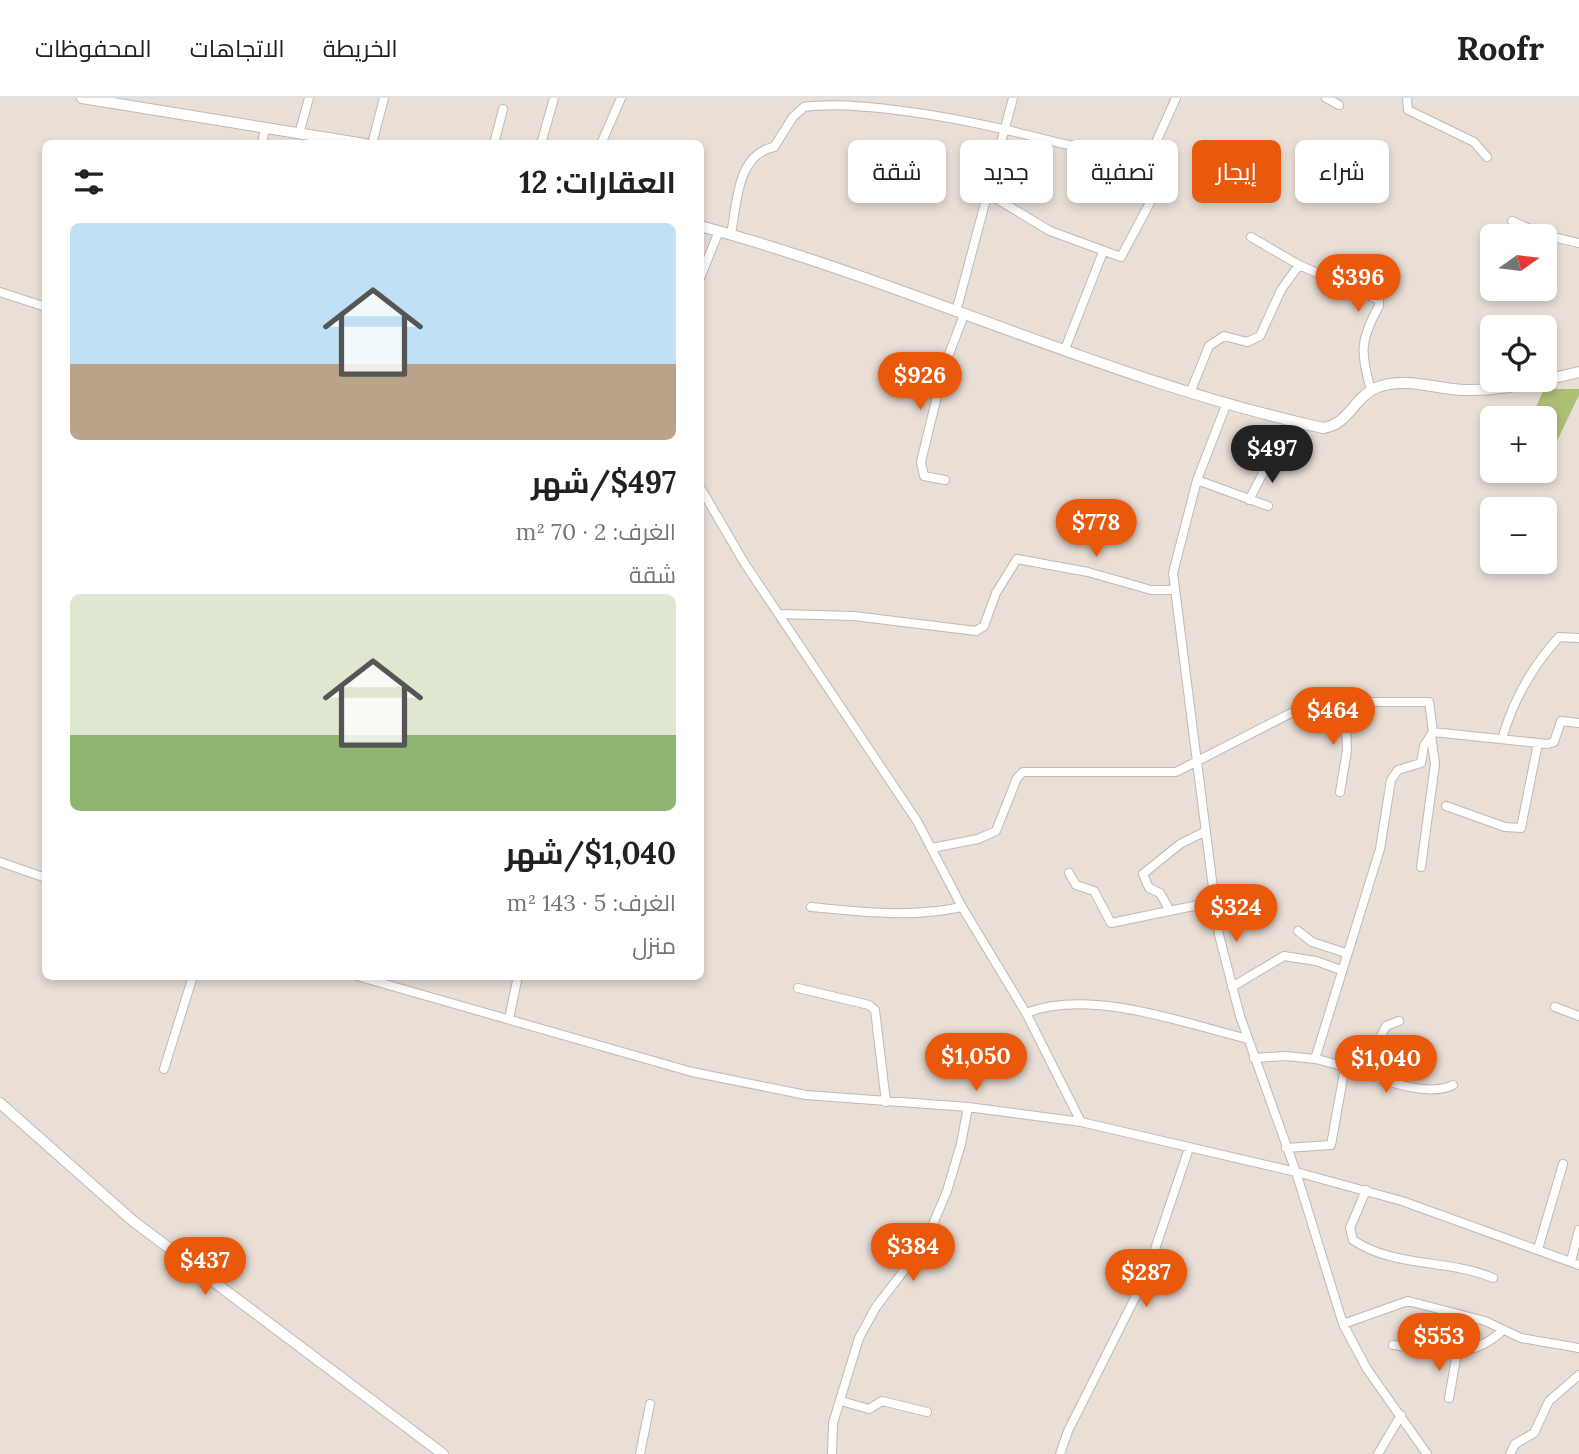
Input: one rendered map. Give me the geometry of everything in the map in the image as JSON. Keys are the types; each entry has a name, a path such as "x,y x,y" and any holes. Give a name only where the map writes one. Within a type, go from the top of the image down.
{"street":[{"path":"82,98 339,140"},
{"path":"299,134 309,98"},
{"path":"373,140 384,98"},
{"path":"542,140 554,98"},
{"path":"603,140 621,98"},
{"path":"1001,140 1013,98"},
{"path":"1155,140 1176,98"},
{"path":"1326,98 1339,105"},
{"path":"1407,98 1409,110 1474,142 1487,157"},
{"path":"704,271 725,232 750,160 760,150 774,147 793,117 804,107 823,105 879,110 1004,129 1067,146"},
{"path":"495,140 503,109"},
{"path":"263,140 265,128"},
{"path":"945,480 924,476 921,462 960,314 985,203"},
{"path":"1003,203 1049,231 1121,257 1150,203"},
{"path":"1512,220 1544,235 1579,243"},
{"path":"704,227 789,251 960,314 1226,405 1331,427 1342,422 1371,390 1395,382 1480,390"},
{"path":"1251,237 1299,265 1379,300 1380,306 1363,340 1362,352 1371,390"},
{"path":"1065,349 1103,252"},
{"path":"1190,393 1209,346 1224,336 1247,342 1260,336 1281,290 1299,265"},
{"path":"0,292 42,306"},
{"path":"1557,377 1579,372"},
{"path":"1226,405 1197,480 1174,562 1173,590 1213,902 1232,988 1254,1058 1296,1172 1343,1324 1367,1369 1427,1454"},
{"path":"1249,500 1263,473 1286,461"},
{"path":"1197,480 1268,506"},
{"path":"704,493 779,614 932,848 962,907 1026,1013 1081,1122"},
{"path":"779,614 854,616 976,631 984,626 996,593 1017,559 1088,572 1152,590 1173,590"},
{"path":"1502,739 1516,697 1542,656 1559,637 1579,638"},
{"path":"932,848 978,839 996,831 1023,772 1176,772 1288,713 1345,702 1429,702 1435,764 1421,867"},
{"path":"1339,792 1347,751 1345,702"},
{"path":"1432,734 1554,742 1561,722 1579,723"},
{"path":"1315,1059 1378,856 1391,780 1398,770 1421,763 1424,746 1432,734"},
{"path":"1446,806 1505,827 1521,828 1538,743"},
{"path":"1170,911 1160,893 1149,888 1143,874 1180,844 1204,832"},
{"path":"0,862 42,876"},
{"path":"1069,873 1076,885 1094,891 1111,923 1213,902"},
{"path":"811,907 916,915 962,907"},
{"path":"1298,931 1312,942 1346,953"},
{"path":"1232,988 1284,956 1316,961 1341,970"},
{"path":"164,1069 192,980"},
{"path":"371,980 692,1072 806,1095 968,1107 1081,1122 1296,1172 1366,1191 1575,1263 1579,1230"},
{"path":"509,1019 517,980"},
{"path":"798,988 869,1005 875,1010 886,1102"},
{"path":"1026,1013 1058,1006 1110,1006 1248,1039"},
{"path":"1555,1007 1579,1016"},
{"path":"1363,1072 1387,1026 1399,1021"},
{"path":"1254,1058 1286,1056 1315,1059 1423,1090 1444,1089 1453,1085"},
{"path":"1286,1147 1331,1145 1346,1067"},
{"path":"0,1103 75,1173 143,1229 443,1454"},
{"path":"832,1454 834,1423 859,1338 876,1307 925,1243 947,1191 961,1144 968,1107"},
{"path":"1060,1454 1068,1431 1146,1276 1189,1148"},
{"path":"1538,1249 1563,1164"},
{"path":"1366,1191 1350,1228 1353,1240 1403,1259 1463,1267 1493,1278"},
{"path":"1343,1324 1408,1301 1478,1318 1531,1340 1579,1348"},
{"path":"1393,1345 1457,1353 1473,1351 1489,1343 1503,1330"},
{"path":"1448,1398 1457,1353"},
{"path":"1510,1454 1515,1444 1534,1433 1549,1401 1579,1376"},
{"path":"841,1401 869,1409 886,1401 927,1412"},
{"path":"640,1454 650,1404"},
{"path":"1378,1454 1401,1415"}],"green space":[{"path":"1579,389 1579,395 1557,441 1557,406 1536,406 1543,392"}]}
